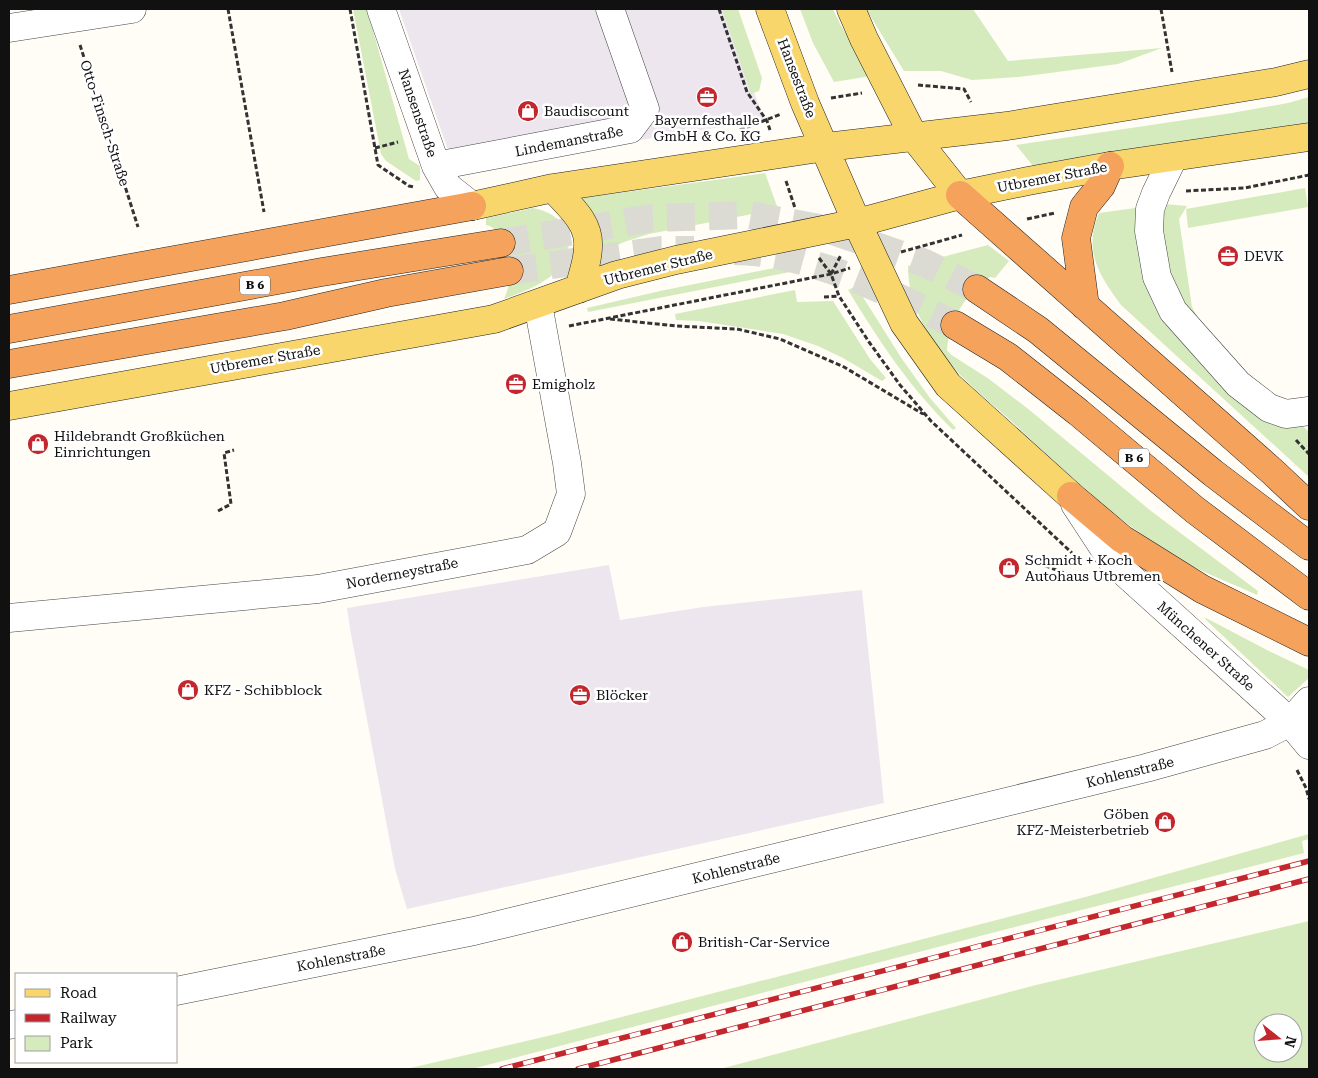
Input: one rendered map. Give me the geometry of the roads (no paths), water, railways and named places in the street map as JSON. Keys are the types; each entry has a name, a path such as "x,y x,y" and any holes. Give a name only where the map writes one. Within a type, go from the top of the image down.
{"highway":[{"path":"1085,306 1076,238 1084,207 1101,186 1110,166"},
{"path":"960,196 1274,472 1309,506"},
{"path":"9,290 472,206"},
{"name":"B 6","path":"9,329 322,272 501,243"},
{"path":"10,364 285,316 386,294 509,271"},
{"path":"977,290 1038,330 1213,473 1309,546"},
{"name":"B 6","path":"955,325 1008,357 1078,412 1194,510 1309,596"},
{"path":"1071,496 1122,539 1202,589 1309,642"}],"main road":[{"name":"Hansestraße","path":"770,9 805,103 857,223 904,323 948,385 1071,496"},
{"path":"851,9 864,39 914,137 960,196"},
{"path":"472,206 553,188 826,148 1007,126 1276,82 1309,74"},
{"name":"Utbremer Straße","path":"9,406 494,319 617,275 676,260 857,223 960,196 1110,166 1309,137"},
{"path":"553,188 579,216 586,232 588,247 579,289"}],"street":[{"path":"9,28 132,9"},
{"name":"Nansenstraße","path":"381,9 442,177"},
{"name":"Lindemanstraße","path":"442,177 492,156 630,129 645,109 610,9"},
{"path":"1173,158 1150,209 1149,231 1157,277 1173,311 1238,384 1269,408 1286,414 1309,412"},
{"path":"442,177 472,206"},
{"name":"Norderneystraße","path":"9,618 318,589 527,550 557,532 571,494 538,304"},
{"name":"Münchener Straße","path":"1071,496 1113,562 1290,722 1309,745"},
{"path":"1290,722 1309,701"},
{"name":"Kohlenstraße","path":"178,991 474,931 1146,768 1265,735 1290,722"}],"tunnel":[{"path":"501,243 652,218 749,215 830,230 925,263 977,289"},
{"path":"509,271 661,250 694,250"},
{"path":"734,251 762,253 819,266 904,300 955,325"}],"railway":[{"path":"502,1069 1309,861"},
{"path":"578,1069 1309,879"}],"place":[{"name":"Bayernfesthalle GmbH & Co. KG","path":"707,97"},
{"name":"Baudiscount","path":"528,111"},
{"name":"DEVK","path":"1228,256"},
{"name":"Emigholz","path":"516,384"},
{"name":"Hildebrandt Großküchen Einrichtungen","path":"38,444"},
{"name":"Schmidt + Koch Autohaus Utbremen","path":"1009,568"},
{"name":"KFZ - Schibblock","path":"188,690"},
{"name":"Blöcker","path":"580,695"},
{"name":"Göben KFZ-Meisterbetrieb","path":"1165,822"},
{"name":"British-Car-Service","path":"682,942"}]}
